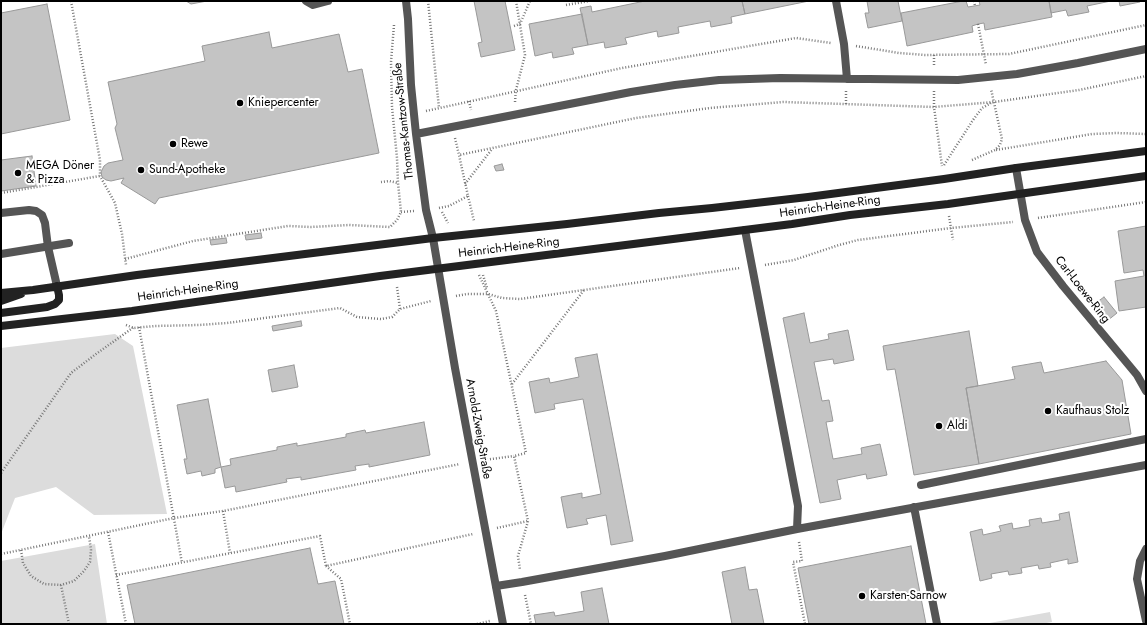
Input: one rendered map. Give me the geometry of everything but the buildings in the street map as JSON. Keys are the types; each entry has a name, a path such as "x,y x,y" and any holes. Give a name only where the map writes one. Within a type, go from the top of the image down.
{"main road":[{"name":"Heinrich-Heine-Ring","path":"1,293 455,235 567,224 659,212 793,199 944,180 1016,168 1146,151"},
{"name":"Heinrich-Heine-Ring","path":"1,326 140,310 438,268 745,230 850,215 948,204 1146,176"},
{"path":"1,313 47,307 55,304 59,300 57,286"},
{"name":"Heinrich-Heine-Ring","path":"1,301 33,290"}],"street":[{"path":"306,1 313,5 328,1"},
{"name":"Thomas-Kantzow-Straße","path":"406,1 411,85 416,134 426,210 433,238"},
{"path":"836,1 844,44 847,79"},
{"path":"416,134 631,92 675,85 719,80 780,78 958,80 1017,74 1078,64 1146,49"},
{"path":"1016,168 1020,194"},
{"name":"Carl-Loewe-Ring","path":"1020,194 1025,220 1038,252 1072,298 1137,375 1146,391"},
{"path":"1,213 29,210 36,211 42,215 45,223 48,247 57,286"},
{"path":"745,230 798,506 797,529"},
{"name":"Arnold-Zweig-Straße","path":"433,238 472,462 503,624"},
{"path":"1,254 69,243"},
{"path":"921,485 1146,439"},
{"path":"496,586 665,556 797,529 1146,465"},
{"path":"914,507 937,624"},
{"path":"1146,549 1140,561 1137,579 1146,621"}],"path":[{"path":"71,1 100,160 100,176 116,203 122,234"},
{"path":"428,1 439,108"},
{"path":"514,115 516,90 525,55 516,1"},
{"path":"514,26 520,24 530,1"},
{"path":"566,5 589,1"},
{"path":"974,1 975,6"},
{"path":"125,259 193,241 288,226 390,226 397,220 401,212 392,107 391,62 394,21"},
{"path":"978,24 1002,139 1000,145 995,150"},
{"path":"414,113 622,68 796,38 899,53 925,55 1009,54 1146,25"},
{"path":"401,212 449,206 468,196 458,155 636,118 710,108 783,102 934,106 994,102 1079,90 1146,76"},
{"path":"950,166 943,168 982,108 994,102"},
{"path":"971,160 995,150 1092,134 1146,134"},
{"path":"465,184 492,149"},
{"path":"1,193 100,176"},
{"path":"381,182 389,181 398,183"},
{"path":"182,563 139,327 227,323 340,308 357,317 381,319 392,316 400,309 467,294 488,294 502,298 520,299 772,265 794,260 858,240 951,228 991,225 1146,202"},
{"path":"440,208 455,235"},
{"path":"951,228 953,240"},
{"path":"1,554 174,518 223,511 472,462 526,453 496,311 473,264"},
{"path":"511,385 584,290"},
{"path":"1,473 71,373 124,333 134,328"},
{"path":"514,456 528,521 518,556 530,624"},
{"path":"223,511 230,553"},
{"path":"326,566 528,521"},
{"path":"797,529 802,561 793,562 805,624"},
{"path":"108,532 126,624"},
{"path":"21,550 23,562 31,576 44,584 61,585 74,581 84,571 90,562 91,550 88,536"},
{"path":"116,575 320,536 326,566 341,580 350,624"},
{"path":"61,585 68,623"}],"shaded area":[{"path":"115,334 133,346 167,514 94,515 56,487 15,498 1,534 1,348"},
{"path":"95,544 107,624 1,624 1,561"},
{"path":"1050,612 1052,622 1041,624 984,624"}],"place":[{"name":"Kniepercenter","path":"240,103"},
{"name":"Rewe","path":"173,144"},
{"name":"Sund-Apotheke","path":"141,170"},
{"name":"MEGA Döner & Pizza","path":"18,173"},
{"name":"Kaufhaus Stolz","path":"1048,411"},
{"name":"Aldi","path":"939,426"},
{"name":"Karsten-Sarnow","path":"862,596"}]}
